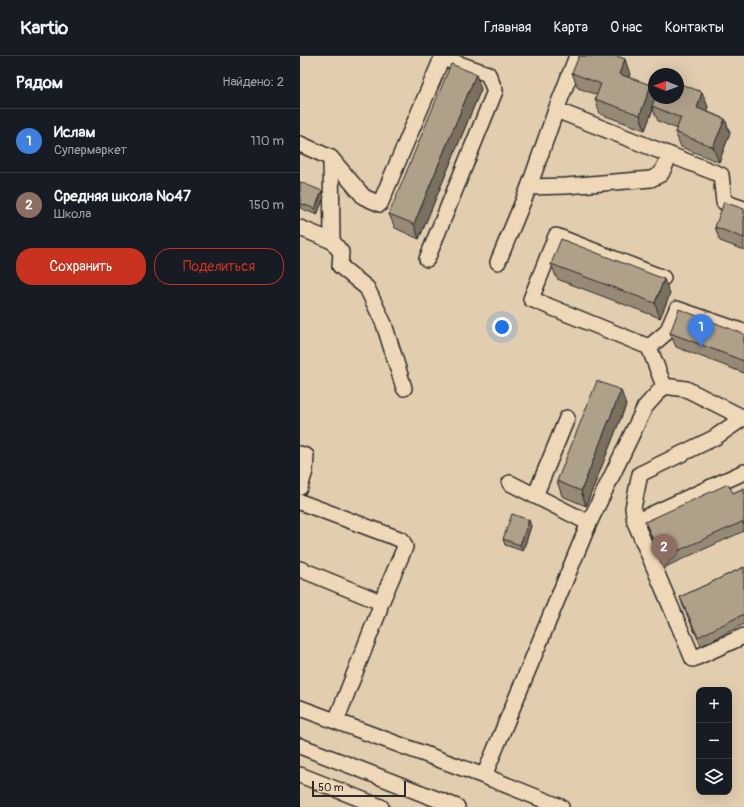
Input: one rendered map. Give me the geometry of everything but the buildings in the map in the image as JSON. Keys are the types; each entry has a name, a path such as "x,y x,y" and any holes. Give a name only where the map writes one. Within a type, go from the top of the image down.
{"street":[{"path":"498,262 529,187 577,56"},
{"path":"300,144 331,158 364,197 380,204 442,58 488,74 495,90 427,260"},
{"path":"556,110 721,175 724,202 744,209"},
{"path":"529,187 566,186 651,179 661,174 670,155"},
{"path":"331,158 332,241"},
{"path":"300,228 332,241 341,252 340,266 367,288 384,324 404,388"},
{"path":"663,278 556,236 531,299 649,347 664,386"},
{"path":"649,347 667,332 677,308 744,332"},
{"path":"664,386 686,389 744,418 714,438 640,474 633,508 635,522 693,659 744,636"},
{"path":"484,776 589,523 645,408 664,386"},
{"path":"535,496 567,418"},
{"path":"300,454 306,456 306,464 300,487"},
{"path":"635,522 744,472"},
{"path":"510,483 589,523"},
{"path":"300,502 402,540 405,547 380,605 336,721"},
{"path":"300,569 378,601 380,605"},
{"path":"300,708 484,776 561,807"},
{"path":"300,746 457,807"},
{"path":"300,775 381,807"}],"place":[{"name":"Ислам","path":"701,347"},
{"name":"Средняя школа №47","path":"664,567"}]}
